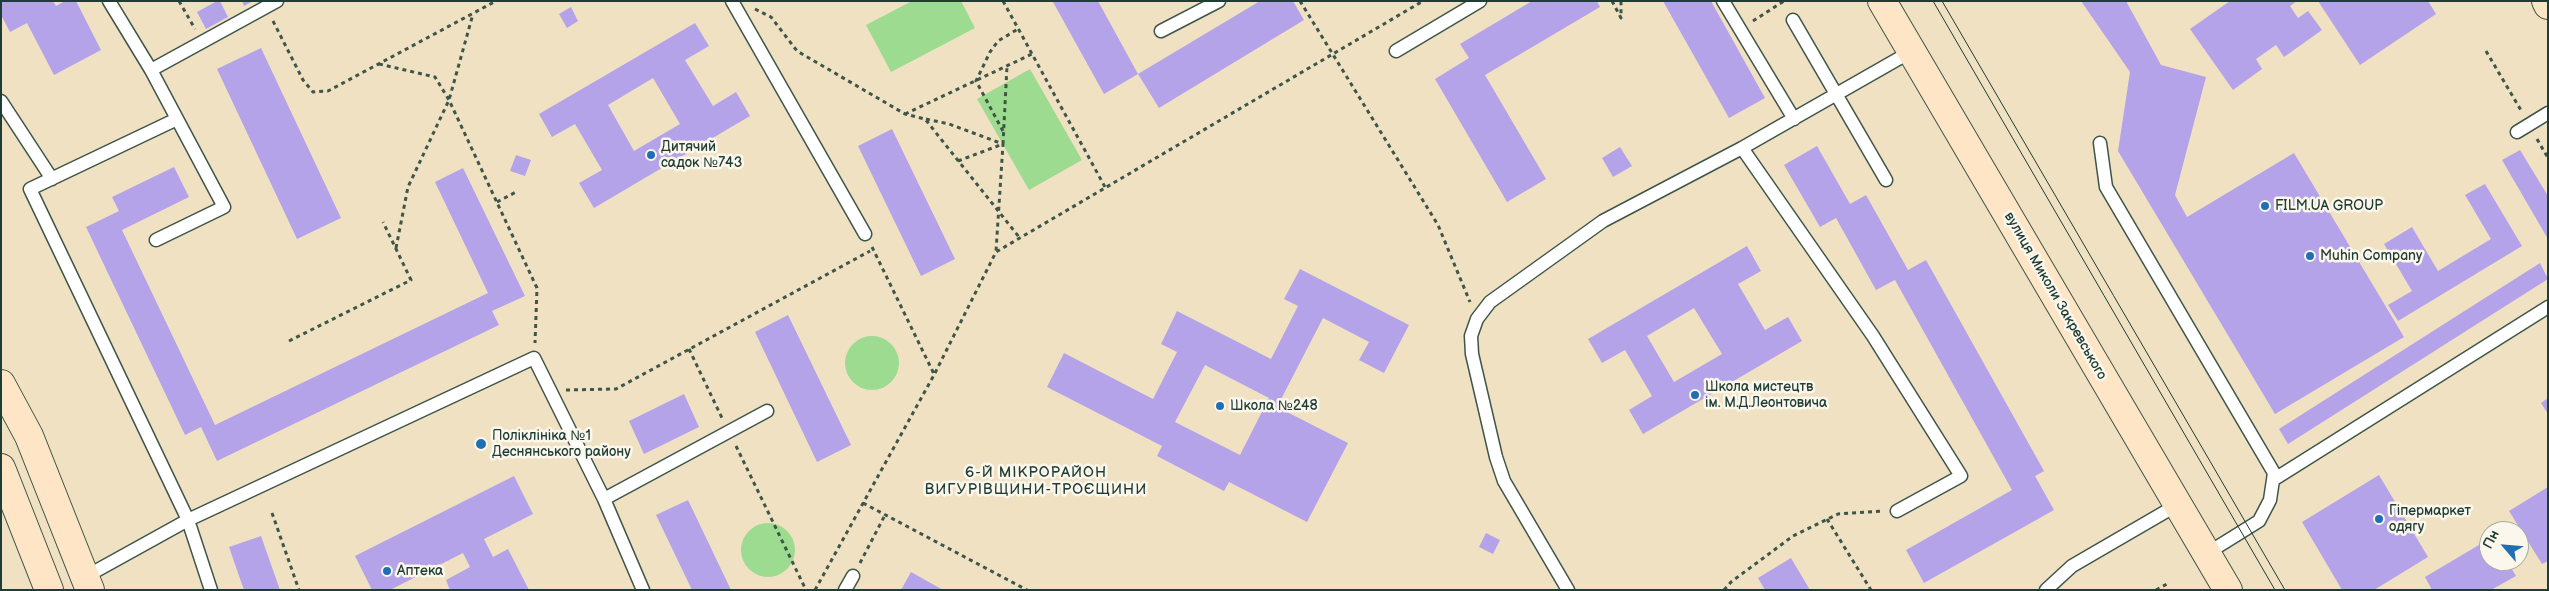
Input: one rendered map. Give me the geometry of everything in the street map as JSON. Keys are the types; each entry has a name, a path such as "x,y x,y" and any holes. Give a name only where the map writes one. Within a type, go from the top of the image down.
{"street":[{"name":"вулиця Миколи Закревського","path":"1882,1 2228,590"},
{"path":"1,384 29,436 88,583"},
{"path":"1,468 49,590"}],"lane":[{"path":"109,1 151,70 224,208 156,240"},
{"path":"732,1 865,234"},
{"path":"1161,31 1218,1"},
{"path":"1396,52 1480,1"},
{"path":"1723,1 1794,119"},
{"path":"151,70 272,4"},
{"path":"1793,20 1886,180"},
{"path":"1568,590 1504,481 1496,457 1472,354 1471,336 1477,319 1490,302 1603,221 1742,148 1912,51"},
{"path":"1,101 52,179"},
{"path":"2517,132 2548,113"},
{"path":"177,119 30,189 188,520 211,590"},
{"path":"2100,142 2106,187 2274,473 2270,500 2259,521 2206,554"},
{"path":"1742,148 1873,336 1961,476 1897,511"},
{"path":"2273,480 2548,307"},
{"path":"88,583 188,520 534,358 604,499 643,590"},
{"path":"604,499 767,410"},
{"path":"2046,590 2072,566 2177,505"},
{"path":"846,590 852,576"}],"path":[{"path":"179,1 203,42"},
{"path":"272,4 303,80 313,92 328,92 496,1"},
{"path":"1003,1 1105,187"},
{"path":"1300,1 1335,54 1438,225 1477,319"},
{"path":"996,252 1423,1"},
{"path":"1612,1 1621,18 1621,1"},
{"path":"1740,29 1784,1"},
{"path":"746,5 771,17 797,51 905,114 949,124 1003,144"},
{"path":"396,248 408,187 449,100 473,14"},
{"path":"976,81 987,57 998,41 1018,29"},
{"path":"2486,51 2548,158"},
{"path":"905,114 1032,54"},
{"path":"379,64 435,77 449,100 537,288 534,358"},
{"path":"816,590 934,375 996,252 1000,213 1007,66"},
{"path":"976,81 1004,131"},
{"path":"925,119 1019,237"},
{"path":"958,160 1003,144"},
{"path":"497,202 516,192"},
{"path":"289,342 411,280 383,222"},
{"path":"865,234 934,375"},
{"path":"550,390 616,388 873,249"},
{"path":"689,349 723,420"},
{"path":"732,438 806,590"},
{"path":"863,503 1027,590"},
{"path":"1724,590 1731,582 1793,536 1827,519 1838,514 1897,511"},
{"path":"272,512 299,590"},
{"path":"852,576 886,515"},
{"path":"1827,519 1871,590"},
{"path":"2156,590 2167,584"}],"green space":[{"path":"912,1 961,1 975,28 891,72 866,25"},
{"path":"1030,69 1082,160 1029,190 977,99"},
{"path":"872,336 882,338 891,344 897,353 899,363 897,373 891,382 882,388 872,390 862,388 853,382 847,373 845,363 847,353 853,344 862,338"},
{"path":"768,523 778,525 787,531 793,540 795,550 793,560 787,569 778,575 768,577 758,575 749,569 743,560 741,550 743,540 749,531 758,525"}],"building":[{"path":"1,1 53,1 56,6 65,1 76,1 101,50 54,75 27,23 10,32 1,15"},
{"path":"220,1 228,17 206,29 197,12"},
{"path":"242,1 253,1 244,6"},
{"path":"1098,1 1138,74 1104,94 1053,2"},
{"path":"1260,1 1293,1 1304,20 1159,108 1138,74"},
{"path":"1532,1 1597,1 1600,7 1485,75 1546,179 1507,202 1435,79 1469,58 1460,44"},
{"path":"1663,1 1711,1 1765,98 1729,118"},
{"name":"FILM.UA GROUP","path":"2081,1 2126,1 2161,65 2206,77 2175,195 2187,217 2294,153 2404,337 2275,414 2118,151 2130,72"},
{"path":"2230,1 2297,1 2290,6 2298,18 2308,11 2322,30 2284,57 2276,45 2256,59 2262,69 2233,90 2190,29"},
{"path":"2318,1 2428,1 2436,14 2360,65"},
{"path":"571,7 578,21 567,28 559,14"},
{"path":"695,23 709,46 685,60 713,106 736,92 750,116 594,208 579,183 602,170 575,124 552,137 539,114","holes":["653,78 680,124 634,151 608,105"]},
{"path":"261,48 341,218 297,239 217,69"},
{"path":"892,129 955,259 921,276 858,146"},
{"path":"1817,146 1850,204 1866,195 1908,270 1926,260 2044,471 2035,476 2054,510 1924,583 1906,550 2012,490 1895,280 1876,290 1836,218 1820,227 1784,165"},
{"path":"1620,147 1632,166 1613,177 1602,158"},
{"path":"2520,150 2548,196 2548,239 2502,160"},
{"path":"516,155 531,160 525,176 510,171"},
{"path":"174,167 189,197 122,230 215,425 488,293 435,182 463,168 525,296 492,311 499,325 217,461 201,427 185,435 86,227 119,211 112,197"},
{"path":"2485,184 2522,246 2398,321 2388,305 2412,291 2384,244 2412,227 2438,271 2491,239 2465,195"},
{"path":"1747,246 1761,271 1738,284 1765,330 1788,317 1802,341 1643,434 1629,410 1652,396 1625,350 1602,363 1588,339","holes":["1694,308 1722,354 1674,382 1647,336"]},
{"path":"2540,263 2548,279 2288,444 2279,429"},
{"path":"1300,269 1409,325 1384,373 1359,360 1369,342 1323,318 1277,407 1348,443 1307,522 1229,482 1224,491 1157,456 1162,446 1047,387 1064,353 1153,399 1177,352 1161,344 1177,311 1271,359 1298,306 1284,299","holes":["1205,365 1269,398 1240,455 1175,422"]},
{"path":"788,315 851,445 817,462 755,332"},
{"path":"684,394 699,427 644,454 629,421"},
{"path":"2548,398 2548,414 2541,403"},
{"path":"2379,475 2428,557 2374,590 2342,590 2302,522"},
{"path":"514,476 533,514 484,539 493,557 508,549 529,590 450,590 446,580 470,567 463,553 390,590 372,590 355,556"},
{"path":"2548,487 2548,561 2542,564 2529,543 2529,521 2515,521 2509,511"},
{"path":"688,500 731,590 692,590 656,515"},
{"path":"1486,533 1500,540 1493,554 1479,547"},
{"path":"261,536 280,590 244,590 238,573 229,547"},
{"path":"2479,545 2479,571 2513,571 2516,576 2491,590 2432,590 2425,577"},
{"path":"1791,558 1810,590 1765,590 1758,578"},
{"path":"911,572 943,590 901,590"}],"tram line":[{"path":"1933,1 2275,590"},
{"path":"1942,1 2285,590"}],"place":[{"name":"Дитячий садок №743","path":"651,155"},
{"name":"FILM.UA GROUP","path":"2265,206"},
{"name":"Muhin Company","path":"2310,256"},
{"name":"Школа мистецтв ім. М.Д.Леонтовича","path":"1695,395"},
{"name":"Школа №248","path":"1220,406"},
{"name":"Поліклініка №1 Деснянського району","path":"481,444"},
{"name":"Гіпермаркет одягу","path":"2379,519"},
{"name":"Аптека","path":"387,571"}],"district":[{"name":"6-Й МІКРОРАЙОН ВИГУРІВЩИНИ-ТРОЄЩИНИ","path":"1036,482"}]}
